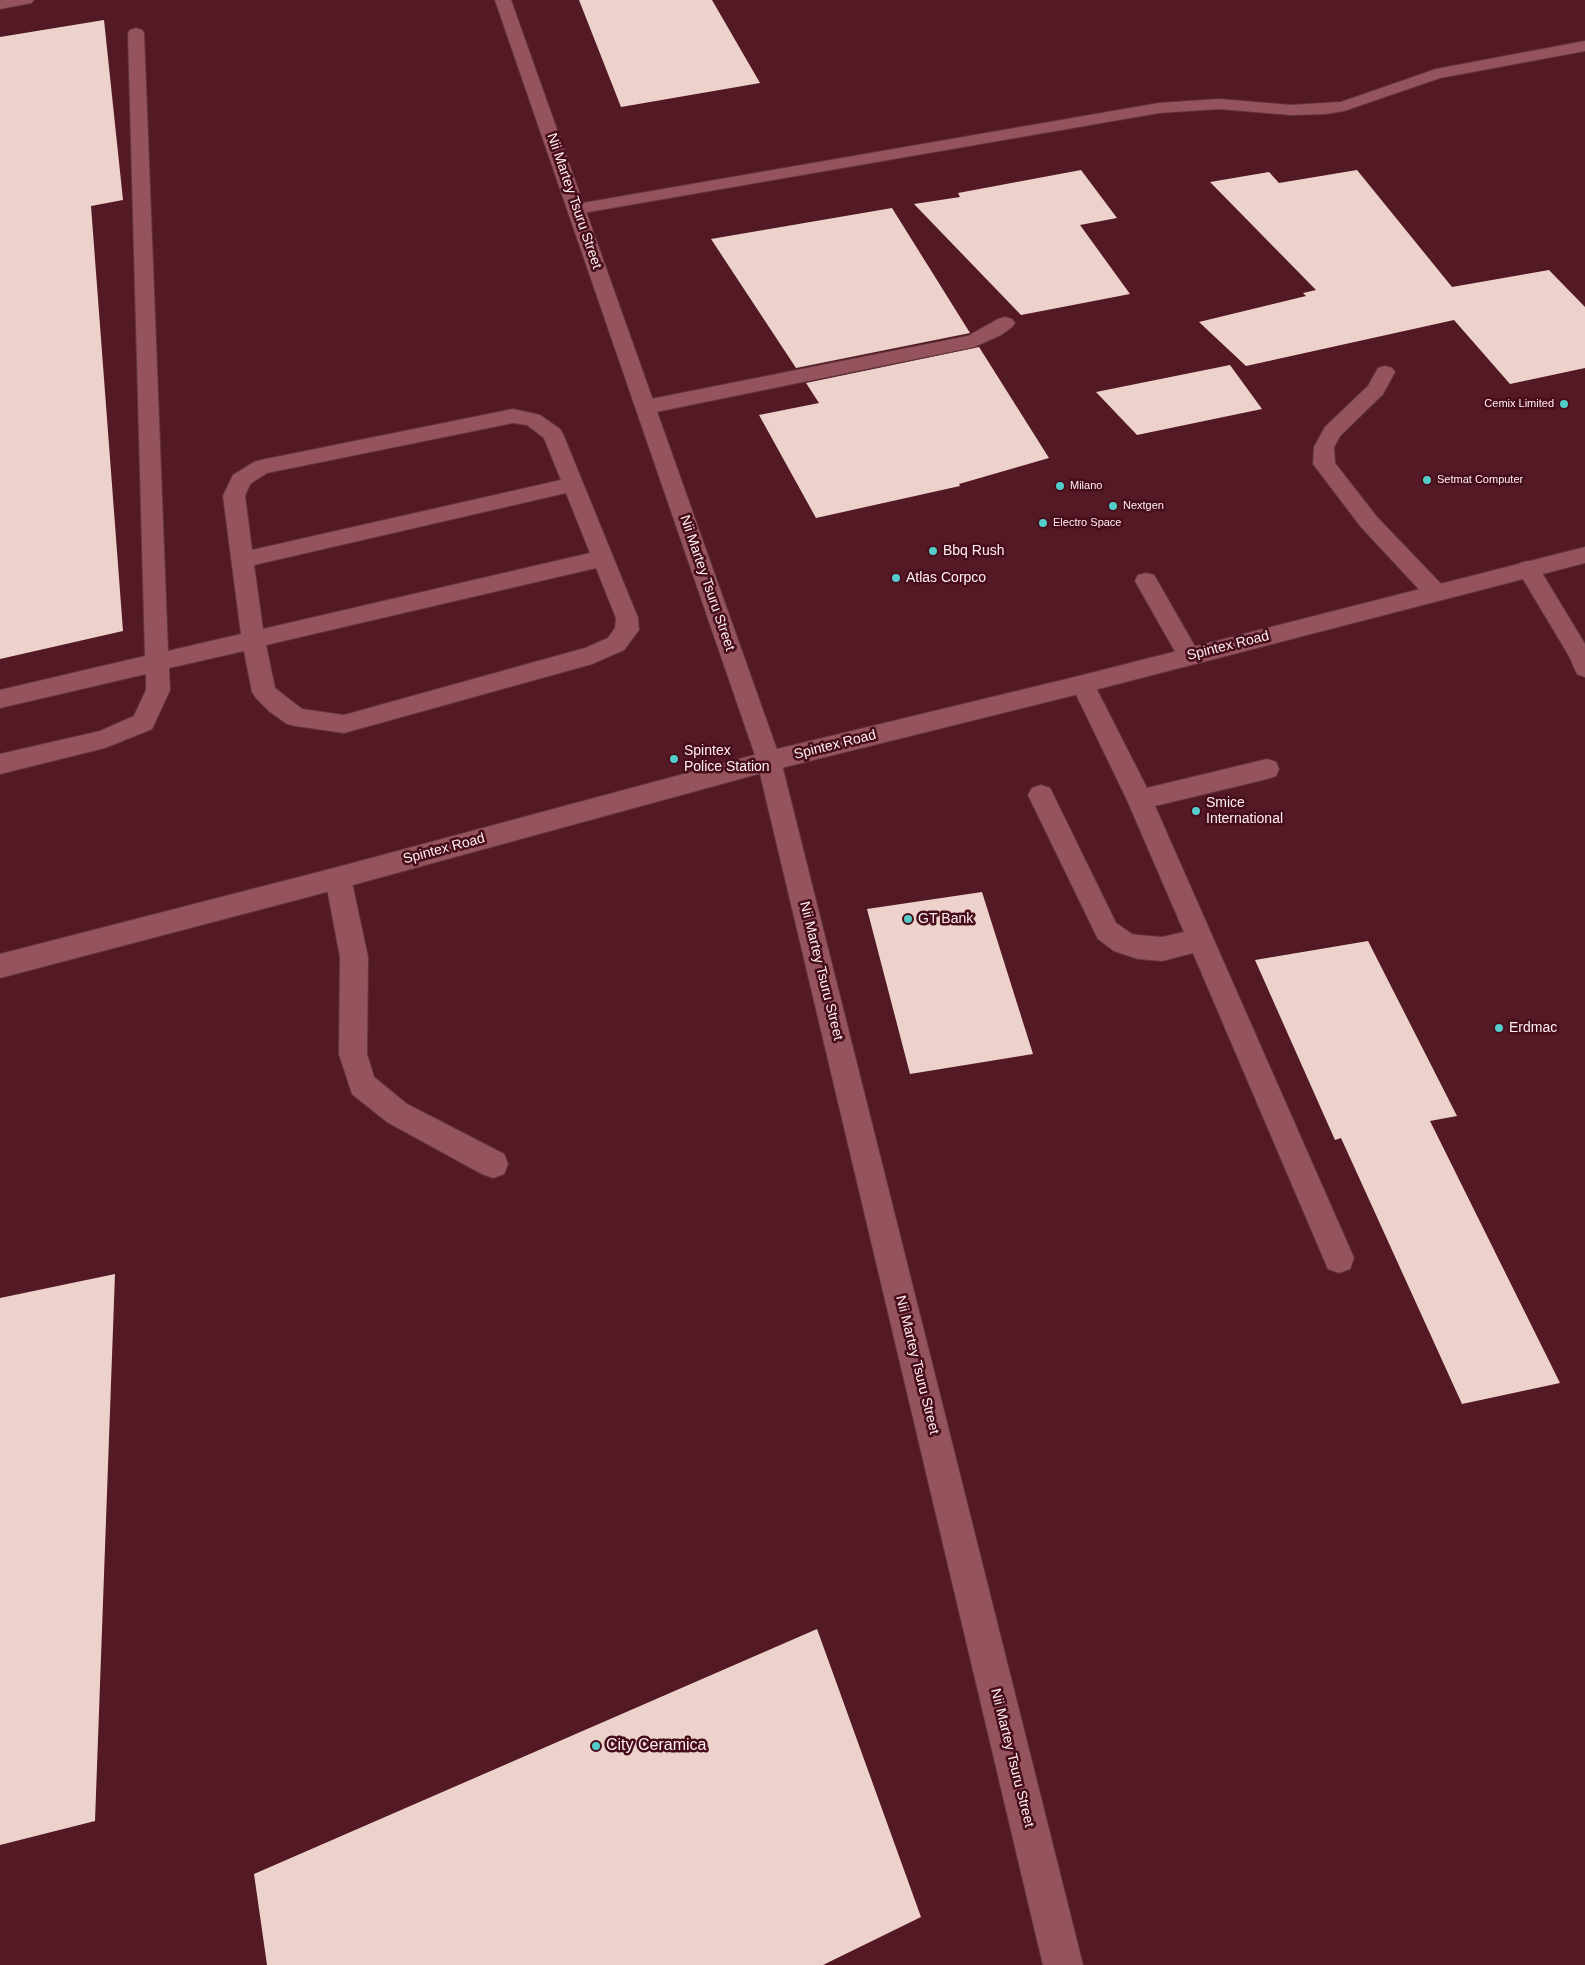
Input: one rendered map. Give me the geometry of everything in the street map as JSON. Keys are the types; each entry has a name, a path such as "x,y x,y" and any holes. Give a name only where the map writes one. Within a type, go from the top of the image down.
{"street":[{"path":"0,4 26,0"},
{"name":"Nii Martey Tsuru Street","path":"504,0 769,761 1063,1965"},
{"path":"0,764 105,739 143,722 158,690 136,34"},
{"path":"576,209 1159,108 1219,104 1291,110 1325,109 1344,106 1436,74 1585,46"},
{"path":"646,408 965,343 994,331 1005,323"},
{"path":"1385,372 1376,389 1332,432 1324,447 1324,464 1369,522 1436,593"},
{"path":"513,416 533,420 554,434 604,558 627,618 627,630 616,644 592,655 344,724 296,717 274,702 264,692 253,640 234,496 241,480 261,467 513,416"},
{"path":"242,560 574,484"},
{"name":"Spintex Road","path":"0,966 338,878 769,761 1083,684 1585,555"},
{"path":"0,699 604,558"},
{"path":"1528,570 1580,655 1585,668"},
{"path":"1146,582 1189,656"},
{"path":"1083,684 1140,800 1340,1258"},
{"path":"1140,800 1268,768"},
{"path":"1041,795 1107,931 1124,943 1138,947 1162,949 1201,940"},
{"path":"338,878 354,957 353,1054 362,1085 397,1113 493,1164"}],"building":[{"path":"579,0 712,0 760,83 621,107"},
{"path":"104,20 123,200 91,206 123,631 0,659 0,37"},
{"path":"1081,170 1117,218 1080,225 1130,294 1021,315 914,204 960,197 958,193"},
{"path":"1357,170 1452,287 1549,270 1585,307 1585,368 1510,384 1454,320 1246,366 1199,322 1306,296 1303,293 1316,290 1210,182 1269,172 1279,183"},
{"path":"892,208 970,333 796,368 711,239"},
{"path":"979,347 1049,458 959,484 960,486 816,518 759,415 819,403 806,383"},
{"path":"1230,365 1262,409 1137,435 1096,392"},
{"path":"982,892 1033,1054 910,1074 867,909"},
{"path":"1368,941 1457,1116 1430,1121 1560,1383 1462,1404 1341,1138 1335,1140 1255,960"},
{"path":"115,1274 95,1821 0,1845 0,1298"},
{"path":"817,1629 921,1917 823,1965 267,1965 254,1874"}],"place":[{"name":"Cemix Limited","path":"1564,404"},
{"name":"Setmat Computer","path":"1427,480"},
{"name":"Milano","path":"1060,486"},
{"name":"Nextgen","path":"1113,506"},
{"name":"Electro Space","path":"1043,523"},
{"name":"Bbq Rush","path":"933,551"},
{"name":"Atlas Corpco","path":"896,578"},
{"name":"Spintex Police Station","path":"674,759"},
{"name":"Smice International","path":"1196,811"},
{"name":"GT Bank","path":"908,919"},
{"name":"Erdmac","path":"1499,1028"},
{"name":"City Ceramica","path":"596,1746"}]}
